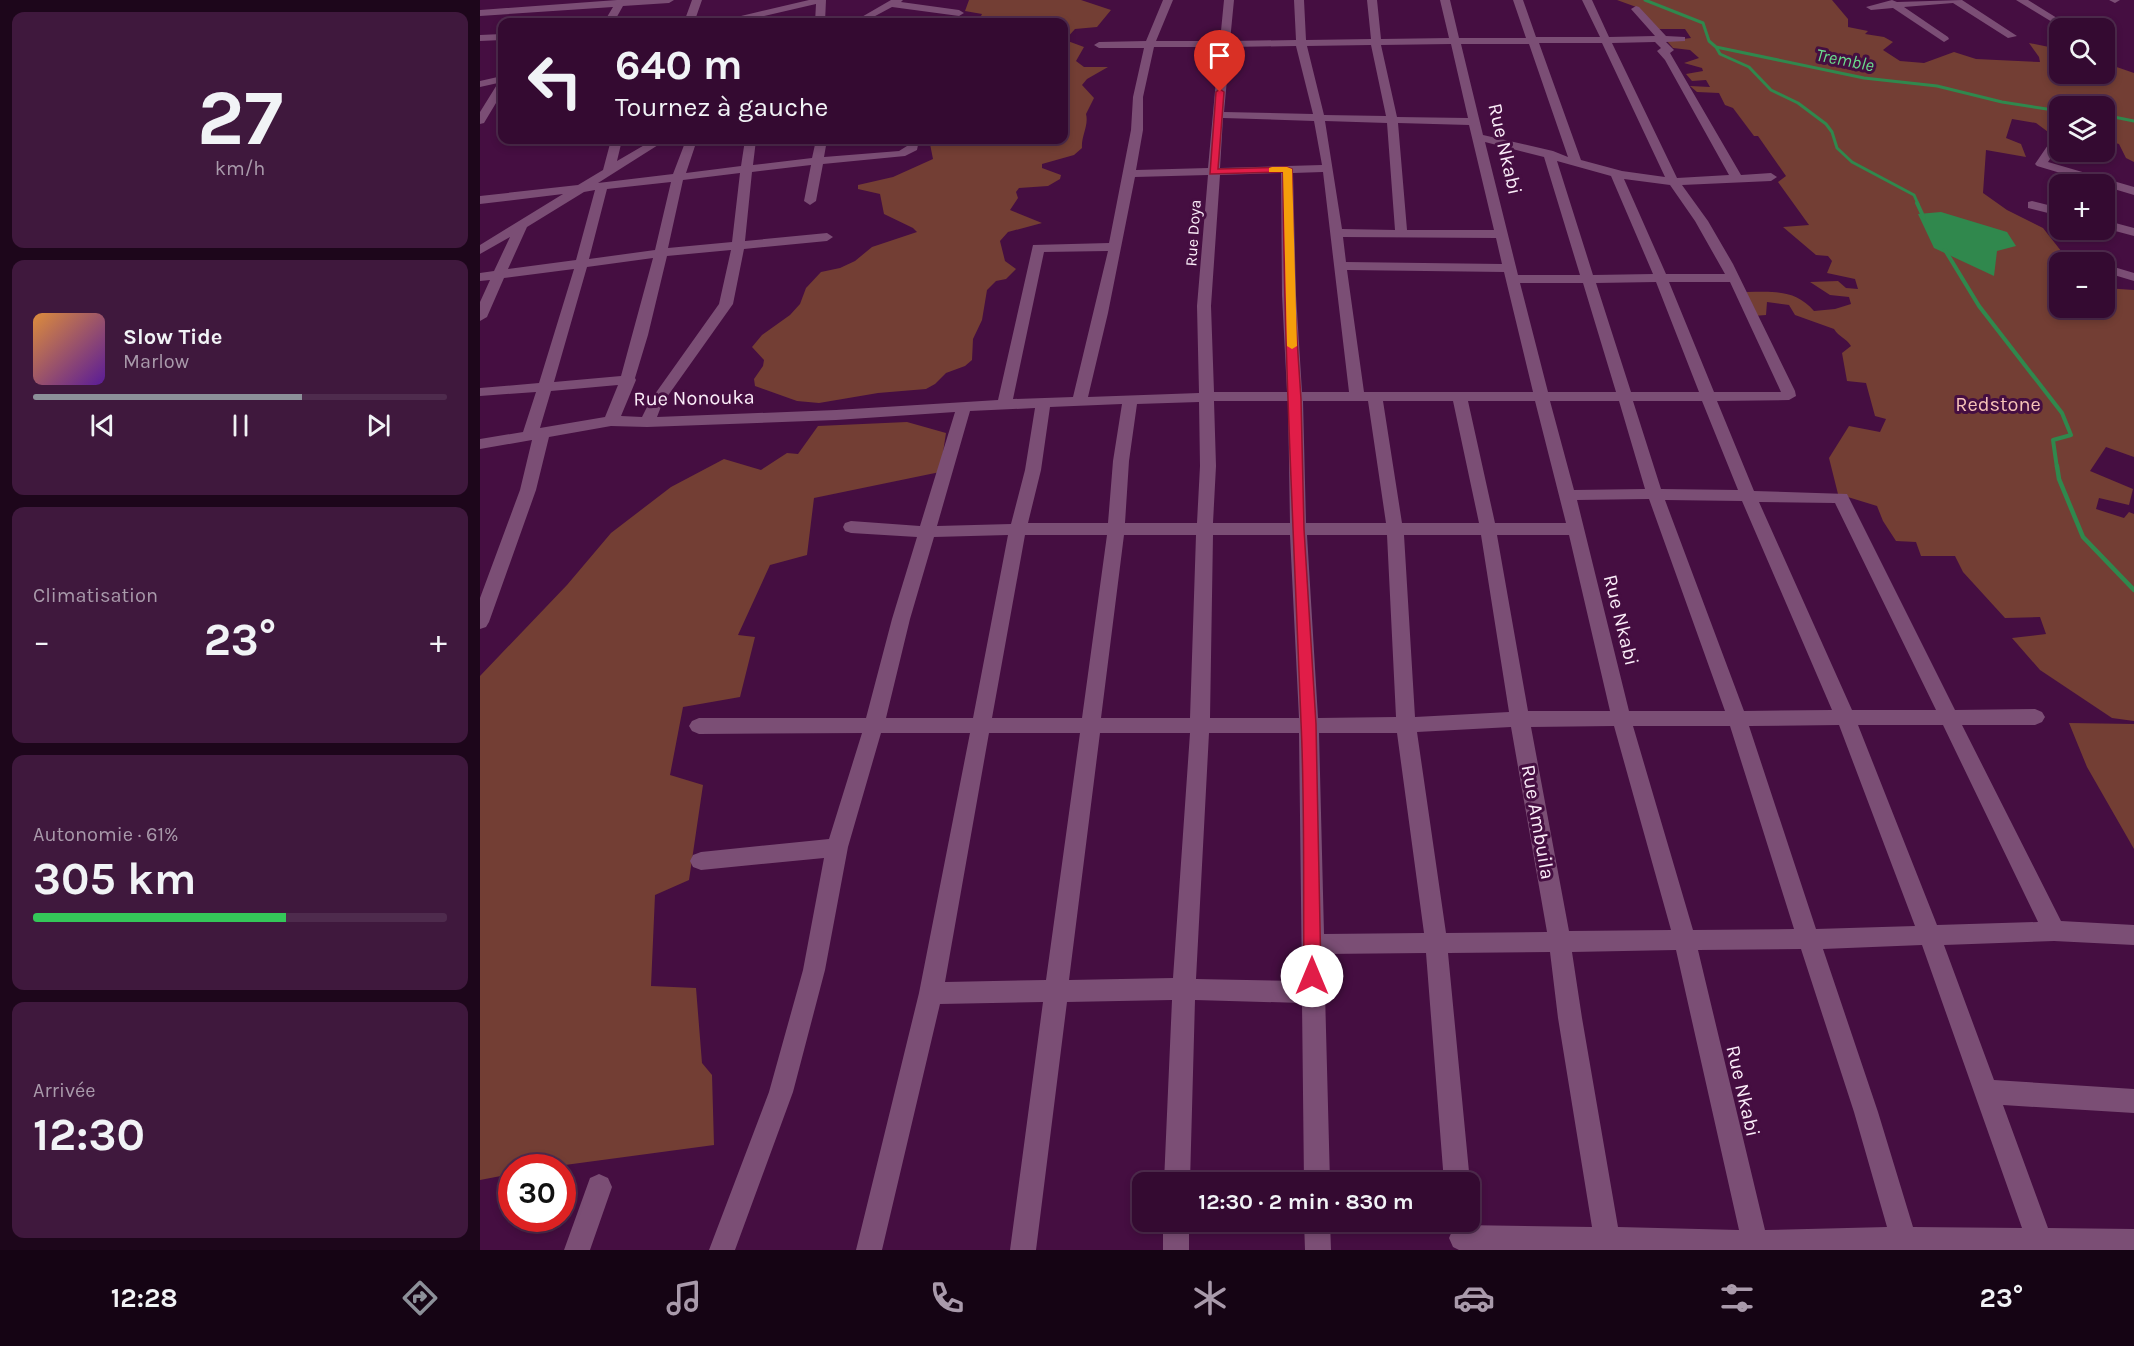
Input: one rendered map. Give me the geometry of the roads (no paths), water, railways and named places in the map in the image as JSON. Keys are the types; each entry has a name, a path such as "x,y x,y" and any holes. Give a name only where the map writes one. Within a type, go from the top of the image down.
{"street":[{"path":"480,13 560,4 669,0"},
{"path":"690,18 697,0"},
{"path":"760,0 762,17 821,0 820,18"},
{"path":"1079,401 1130,174 1137,130 1138,97 1150,44 1168,0"},
{"name":"Rue Doya","path":"1177,1172 1184,989 1200,724 1208,466 1204,306 1229,0"},
{"path":"1299,0 1301,44 1319,116 1341,266 1366,398 1395,529 1406,725 1436,942 1456,1172"},
{"path":"1372,0 1376,43 1392,119 1401,232"},
{"name":"Rue Nkabi","path":"1445,0 1622,720 1685,941 1756,1246"},
{"path":"1518,0 1576,162"},
{"path":"1341,266 1587,279 1733,278 1691,202 1673,181 1587,0"},
{"path":"1871,8 1892,3 1954,0 2012,36"},
{"path":"2021,0 2051,18"},
{"path":"612,18 622,2"},
{"path":"865,18 895,2 959,13"},
{"path":"1892,3 1944,39"},
{"path":"550,18 560,4"},
{"path":"1636,9 1663,39"},
{"path":"480,38 498,37"},
{"path":"1663,39 1660,43 1669,50 1662,51 1663,54 1669,58 1736,177"},
{"path":"1099,45 1681,39"},
{"path":"480,84 498,80"},
{"path":"480,121 498,92"},
{"path":"489,107 498,106"},
{"path":"1218,115 1392,119 1477,130 1616,174 1673,181 1771,177"},
{"path":"609,170 615,144"},
{"path":"480,250 653,144"},
{"path":"611,421 629,380 677,178 690,144"},
{"path":"647,422 655,404 726,304 738,245 749,144"},
{"path":"810,201 820,144"},
{"path":"480,200 817,161 901,154 913,148 914,144"},
{"path":"2049,152 2041,164 2134,191"},
{"path":"1549,153 1655,494 1701,613 1737,719 1866,1112 1906,1245"},
{"path":"1130,174 1328,168"},
{"path":"1287,169 1289,295 1295,399 1298,529 1309,724 1317,1172"},
{"path":"1616,174 1661,278 1748,496 1845,717 1930,936 2041,1246"},
{"path":"480,622 528,490 545,386 602,186"},
{"path":"2032,205 2049,209"},
{"path":"480,317 522,224"},
{"path":"2115,227 2134,232"},
{"path":"1336,233 1501,234"},
{"path":"480,277 661,253 827,237"},
{"path":"1005,404 1038,248 1115,247"},
{"path":"2115,271 2134,277"},
{"name":"Rue Nonouka","path":"480,444 611,421 647,422 1043,402 1206,397 1295,399 1459,396 1786,396 1789,394 1733,278"},
{"path":"480,392 629,380"},
{"name":"Rue Ambuila","path":"1459,396 1488,528 1560,942 1570,1018 1608,1245"},
{"path":"1023,1250 1089,724 1116,530 1121,461 1130,400"},
{"path":"868,1250 931,993 1018,529 1033,470 1043,402"},
{"path":"722,1250 781,1092 814,970 837,847 874,726 901,619 964,406"},
{"path":"1568,495 1655,494 1841,498 2054,931"},
{"path":"851,527 927,532 1018,529 1206,531 1576,529"},
{"path":"699,726 1406,725 1520,719 2035,717"},
{"path":"701,861 777,855 837,847"},
{"path":"1313,944 1810,939 2054,931 2134,935"},
{"path":"931,993 1184,989 1312,992"},
{"path":"1987,1092 2134,1101"},
{"path":"578,1250 599,1186"},
{"path":"1176,1232 1176,1250"},
{"path":"1317,1232 1318,1250"},
{"path":"1462,1236 1608,1245 2041,1246 2134,1242"}],"waterway":[{"name":"Tremble","path":"1645,0 1703,23 1709,41 1716,47"},
{"name":"Tremble","path":"1716,47 1864,78 1937,86 2002,102 2049,109"},
{"path":"1716,47 1720,54 1749,67 1771,90 1798,103 1826,124 1832,132 1837,148 1852,162 1914,195 1918,204"},
{"name":"Tremble","path":"2115,117 2134,121"},
{"path":"1917,203 1924,218"},
{"path":"1945,250 1979,306 2062,413 2071,435 2053,440 2057,468"},
{"path":"2057,466 2059,479 2083,537 2134,590"}],"park label":[{"name":"Redstone","path":"1998,404"}]}
